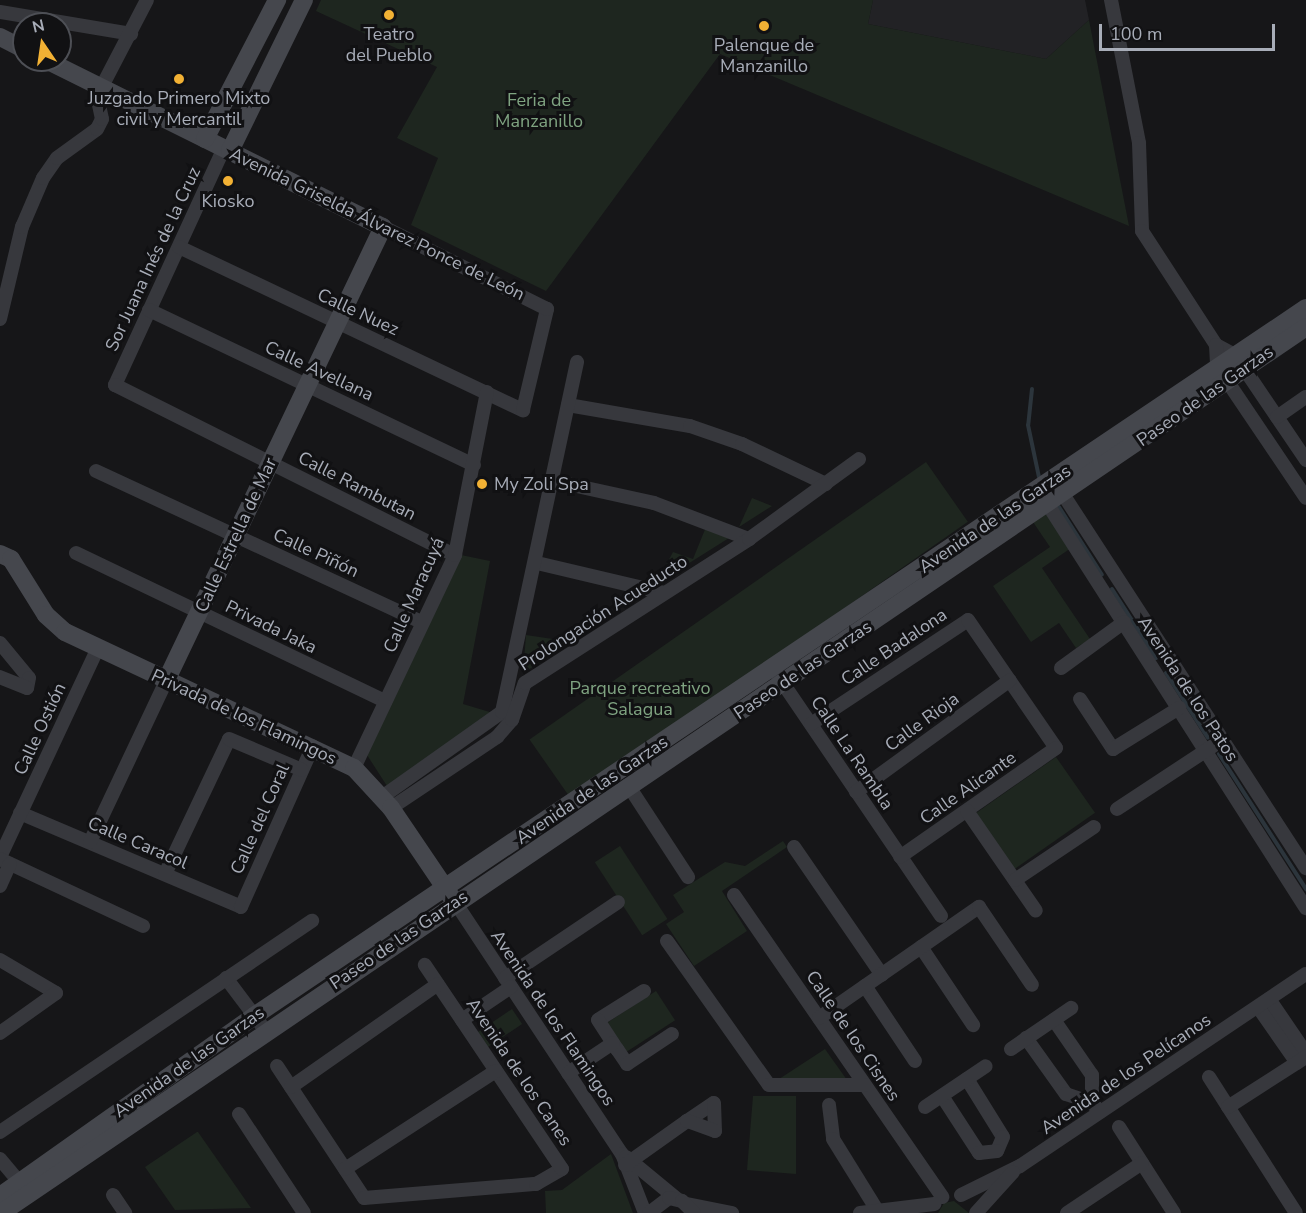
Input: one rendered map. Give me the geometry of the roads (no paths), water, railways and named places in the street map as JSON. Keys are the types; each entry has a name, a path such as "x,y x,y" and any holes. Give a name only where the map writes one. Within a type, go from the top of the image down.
{"main road":[{"path":"206,139 277,0"},
{"path":"227,150 304,0"},
{"name":"Avenida Griselda Álvarez Ponce de León","path":"70,72 383,227"},
{"name":"Calle Estrella de Mar","path":"166,681 383,227"},
{"name":"Avenida de las Garzas","path":"0,1196 1051,493 1239,362 1306,308"},
{"name":"Paseo de las Garzas","path":"1239,362 1306,327"},
{"name":"Privada de los Flamingos","path":"6,556 46,615 97,650 313,746 354,768 386,802 450,895"},
{"name":"Paseo de las Garzas","path":"450,895 628,785 778,677"},
{"path":"1,1213 259,1023"}],"street":[{"path":"0,318 22,227 43,178 57,158 97,129 102,118 97,96 147,0"},
{"path":"1111,0 1139,143 1142,231 1216,345 1239,362 1306,460"},
{"path":"0,12 131,34"},
{"name":"Sor Juana Inés de la Cruz","path":"115,385 178,247 227,150"},
{"name":"Avenida Griselda Álvarez Ponce de León","path":"383,227 547,309 523,410"},
{"name":"Calle Nuez","path":"178,247 523,410"},
{"name":"Calle Avellana","path":"149,310 474,465"},
{"path":"1216,345 1222,373 1306,498"},
{"name":"Prolongación Acueducto","path":"386,802 477,751 512,720 511,704 577,362"},
{"name":"Calle Rambutan","path":"115,385 455,555"},
{"name":"Calle Maracuyá","path":"354,768 455,555 487,392"},
{"path":"1277,417 1306,397"},
{"path":"568,405 690,426 742,444 826,484"},
{"name":"Prolongación Acueducto","path":"386,802 468,739 496,721 525,683 749,539 859,459"},
{"name":"Calle Piñón","path":"96,471 422,622"},
{"path":"554,481 654,503 749,539"},
{"name":"Avenida de los Patos","path":"1051,493 1124,622 1306,908"},
{"name":"Avenida de los Patos","path":"1051,493 1223,740 1306,868"},
{"name":"Privada Jaka","path":"76,554 386,701"},
{"path":"537,563 664,593"},
{"name":"Calle Badalona","path":"811,724 968,620 1010,680"},
{"path":"1061,668 1124,622"},
{"path":"0,643 29,678 27,688 0,677"},
{"name":"Calle Ostión","path":"0,886 4,860 20,813 97,650"},
{"name":"Calle La Rambla","path":"778,677 941,916"},
{"name":"Calle Alicante","path":"900,857 1056,748 1010,680"},
{"name":"Calle Rioja","path":"856,792 1010,680"},
{"name":"Calle Estrella de Mar","path":"90,843 166,681"},
{"path":"1080,699 1113,749 1179,708"},
{"path":"165,874 229,739 302,770"},
{"path":"468,739 477,751"},
{"path":"1117,809 1223,740"},
{"name":"Calle del Coral","path":"241,907 313,746"},
{"path":"628,785 688,877"},
{"path":"967,811 1036,911"},
{"name":"Calle Caracol","path":"20,813 241,907"},
{"path":"1015,880 1094,827"},
{"path":"794,847 882,975"},
{"path":"4,860 143,926"},
{"name":"Avenida de los Flamingos","path":"450,895 626,1160 647,1213"},
{"name":"Calle de los Cisnes","path":"734,895 864,1085 936,1205"},
{"path":"465,1024 618,902"},
{"path":"819,1018 979,907 1032,985"},
{"path":"0,1132 312,921"},
{"path":"667,941 769,1085 864,1085"},
{"path":"921,947 973,1024"},
{"path":"0,960 56,993 0,1033"},
{"name":"Avenida de los Canes","path":"277,1066 364,1198 536,1185 562,1169 425,965"},
{"name":"Avenida de los Pelícanos","path":"961,1195 1014,1170 1096,1107 1306,974"},
{"path":"226,978 259,1023"},
{"path":"291,1087 438,984"},
{"path":"865,986 915,1061"},
{"path":"644,991 598,1020 627,1064 672,1034"},
{"path":"1228,1107 1303,1058 1263,1003"},
{"path":"1011,1049 1071,1008"},
{"path":"1054,1020 1092,1075 1096,1107"},
{"path":"1026,1038 1066,1094 1096,1107"},
{"path":"571,1077 615,1046"},
{"path":"924,1107 986,1066"},
{"path":"345,1169 496,1071"},
{"path":"1209,1077 1296,1213"},
{"path":"967,1079 1003,1137 997,1151"},
{"path":"942,1096 979,1153 997,1151"},
{"path":"829,1106 833,1139 877,1210"},
{"path":"239,1114 304,1213"},
{"path":"626,1160 687,1121"},
{"path":"1119,1127 1174,1213"},
{"path":"860,1213 936,1205 961,1195 976,1213 1014,1170 997,1151"},
{"path":"0,1159 20,1182"},
{"name":"Avenida de los Flamingos","path":"626,1160 686,1205 732,1213"},
{"path":"1066,1213 1142,1163"},
{"path":"113,1195 125,1213"},
{"path":"647,1213 661,1200 686,1205"}],"waterway":[{"path":"1032,389 1028,425 1039,477"},
{"path":"1059,507 1102,575"},
{"path":"1112,589 1156,658"},
{"path":"1166,673 1208,738"},
{"path":"1219,754 1306,889"}],"place":[{"name":"Teatro del Pueblo","path":"389,15"},
{"name":"Palenque de Manzanillo","path":"764,26"},
{"name":"Juzgado Primero Mixto civil y Mercantil","path":"179,79"},
{"name":"Kiosko","path":"228,181"},
{"name":"My Zoli Spa","path":"482,484"}],"park label":[{"name":"Feria de Manzanillo","path":"539,111"},
{"name":"Parque recreativo Salagua","path":"640,699"}]}
